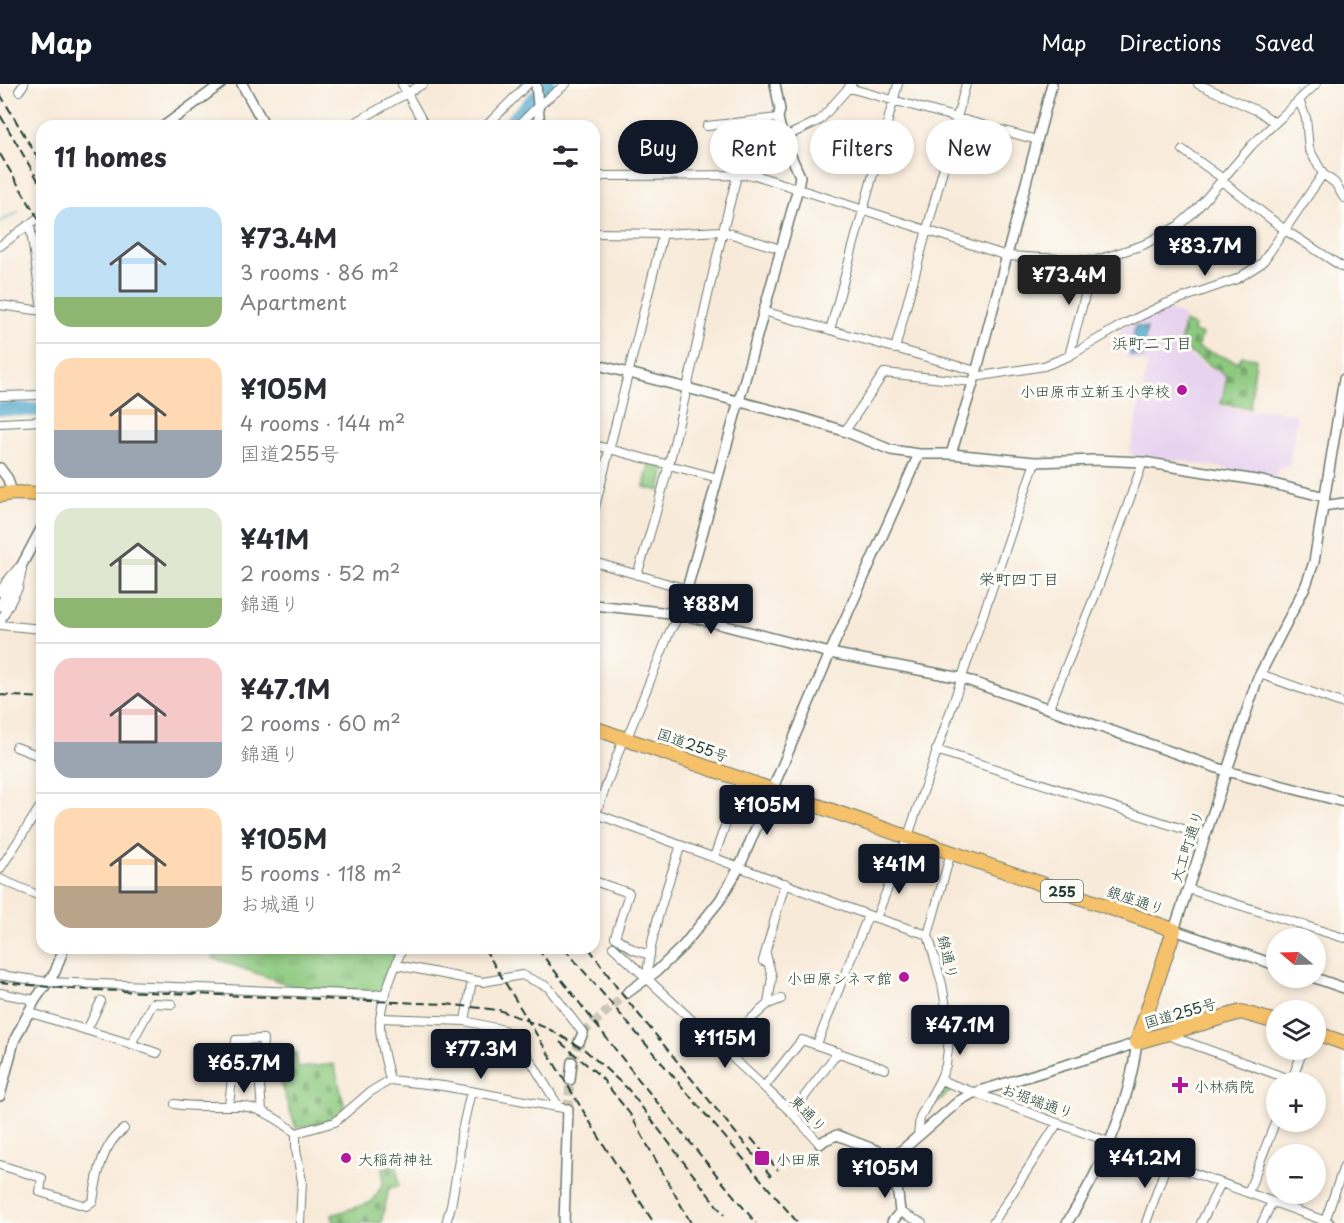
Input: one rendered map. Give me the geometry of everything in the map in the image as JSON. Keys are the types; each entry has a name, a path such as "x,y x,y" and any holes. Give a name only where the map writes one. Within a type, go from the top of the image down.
{"highway":[{"path":"6,494 36,494"},
{"name":"国道255号","path":"600,730 951,852"},
{"name":"銀座通り","path":"951,852 1174,930"},
{"name":"国道255号","path":"1137,1042 1174,930"},
{"name":"国道255号","path":"1137,1042 1241,1012 1266,1019"},
{"path":"1326,1037 1344,1043"}],"street":[{"path":"172,120 221,84"},
{"path":"242,84 262,120"},
{"path":"402,84 422,120"},
{"path":"360,120 423,84"},
{"path":"492,120 528,84"},
{"path":"536,84 539,120"},
{"path":"524,120 566,84"},
{"path":"706,126 778,118 780,110 775,84"},
{"path":"830,330 898,84"},
{"path":"895,349 966,84"},
{"path":"951,454 975,377 1052,84"},
{"path":"1198,84 1260,112 1275,123"},
{"path":"600,177 755,175 1007,256 1094,261 1143,245 1178,226 1196,210 1275,123 1316,84"},
{"path":"798,131 820,120 850,86 894,101 1037,140"},
{"path":"1299,100 1306,118 1309,149 1323,174 1335,183 1344,198"},
{"path":"1183,150 1285,230 1344,268"},
{"path":"600,800 670,631 680,614 798,188 800,176 798,172"},
{"path":"845,431 884,373 975,377 1044,366 1069,356 1122,325 1165,304 1244,275 1262,263 1323,174"},
{"path":"637,575 661,500 722,231 737,176"},
{"path":"0,246 36,220"},
{"path":"30,224 36,267"},
{"path":"600,233 663,234 722,231 781,249"},
{"path":"600,487 663,234"},
{"path":"1069,356 1094,261"},
{"path":"0,305 36,309"},
{"path":"763,311 895,349 975,377"},
{"path":"600,366 795,416 845,431 891,450 1035,462 1095,460 1143,462 1262,481 1324,501 1344,503"},
{"name":"大工町通り","path":"1174,930 1260,674 1311,573 1344,379"},
{"path":"0,396 36,394"},
{"path":"0,423 36,421"},
{"path":"600,447 718,477"},
{"path":"627,993 676,952 701,926 740,866 830,653 919,454"},
{"path":"817,1044 908,837 1035,462"},
{"path":"1049,708 1096,593 1143,462"},
{"path":"0,468 8,479 6,494"},
{"path":"0,606 36,538"},
{"path":"0,592 7,580 23,563"},
{"path":"23,563 18,588 0,624 36,628"},
{"path":"600,564 686,589"},
{"path":"600,606 680,614 830,653 961,678 1226,771 1344,802"},
{"path":"1260,674 1344,704"},
{"path":"16,747 36,755"},
{"path":"936,750 1205,836"},
{"path":"714,857 742,778"},
{"path":"0,869 36,813"},
{"path":"600,816 740,866 872,917 928,935"},
{"path":"647,978 650,955 666,888 681,845"},
{"name":"錦通り","path":"918,1136 920,1117 940,1080 947,1057 949,1024 942,984 928,935 951,852"},
{"path":"0,879 36,894"},
{"path":"600,883 629,893 615,937 634,950 650,955"},
{"path":"763,961 785,884"},
{"path":"1188,889 1344,938"},
{"name":"銀座通り","path":"1174,930 1266,962"},
{"name":"東通り","path":"613,947 792,1113 820,1144"},
{"path":"766,951 772,977 768,1004"},
{"path":"0,1096 14,1041 35,1000 55,972 62,954"},
{"path":"390,1080 382,1046 380,1018 386,993 400,954"},
{"path":"397,965 483,982 522,975 548,987 581,1037"},
{"path":"0,975 48,982 184,989 374,995 386,993"},
{"path":"465,1021 472,980"},
{"path":"1326,982 1344,988"},
{"path":"0,993 35,1000"},
{"path":"720,1047 768,1004 780,999"},
{"path":"87,1030 101,1001"},
{"path":"131,1044 153,1003 172,1004"},
{"path":"28,1012 157,1053"},
{"path":"380,1018 465,1021 504,1030 518,1040 564,1108 563,1223"},
{"path":"1164,1034 1267,1072"},
{"path":"230,1106 236,1040 263,1039 260,1086 262,1111"},
{"path":"764,1087 802,1040 885,1069"},
{"path":"894,1157 959,1101 973,1093 1137,1042 1134,1064 1111,1142 1084,1196 1067,1223"},
{"path":"792,1113 838,1052"},
{"path":"204,1054 234,1054"},
{"path":"570,1080 572,1062"},
{"path":"296,1133 335,1122 370,1092 390,1080 471,1091 564,1108"},
{"name":"お堀端通り","path":"940,1080 1266,1200"},
{"path":"446,1223 459,1160 461,1134 471,1091"},
{"path":"174,1104 202,1107 243,1106 262,1111 283,1122 296,1133 296,1150 302,1181 300,1223"},
{"path":"993,1223 1057,1124"},
{"path":"0,1165 42,1178 40,1192 86,1206 93,1201 100,1169 109,1145 114,1136 124,1129"},
{"path":"1248,1193 1271,1132"},
{"path":"820,1144 837,1135 894,1157"},
{"path":"893,1222 900,1212 894,1157"},
{"path":"1146,1223 1167,1163"},
{"path":"1326,1222 1344,1166"},
{"path":"1201,1223 1221,1183"},
{"path":"1262,1223 1271,1204"},
{"name":"お堀端通り","path":"1277,1204 1326,1222"},
{"path":"900,1212 922,1223"}],"shaded area":[{"name":"小田原市立新玉小学校","path":"1161,308 1184,315 1178,347 1209,369 1226,374 1219,406 1251,412 1266,409 1297,415 1289,466 1278,469 1276,477 1165,458 1131,455 1130,450 1148,363 1126,358 1127,349 1119,331"}],"green space":[{"path":"1184,322 1194,326 1193,332 1202,334 1198,348 1238,362 1242,356 1256,358 1250,408 1221,404 1227,376 1180,346"},
{"path":"649,463 665,467 660,491 644,487"},
{"path":"215,954 397,954 384,990 373,992 298,988 213,958"},
{"path":"296,1053 298,1068 334,1064 345,1108 334,1117 322,1122 296,1128 280,1082 274,1081 268,1058"},
{"path":"941,1084 953,1089 926,1112"},
{"path":"396,1164 399,1186 389,1188 381,1223 334,1223 332,1215 372,1202 383,1184 383,1168"}],"water":[{"path":"1135,326 1147,328 1142,357 1130,355"}],"waterway":[{"path":"513,120 549,84"},
{"path":"1294,84 1296,93"},
{"path":"0,222 18,212"},
{"path":"0,409 36,410"}],"tunnel":[{"path":"583,1033 627,993"},
{"path":"572,1062 579,1042"},
{"path":"568,1109 570,1080"}],"railway":[{"path":"0,94 36,155"},
{"path":"0,115 36,177"},
{"path":"0,154 36,215"},
{"path":"0,695 36,698"},
{"path":"488,954 654,1223"},
{"path":"542,954 639,1080 756,1223"},
{"path":"569,954 798,1223"},
{"path":"593,954 618,989 771,1176"},
{"path":"0,982 70,989 446,1004 499,1010 549,1029 585,1050 628,1089 724,1215"},
{"path":"560,1042 600,1076 630,1114 691,1223"},
{"path":"751,1138 778,1170"}],"place":[{"name":"小田原市立新玉小学校","path":"1182,390"},
{"name":"小田原シネマ館","path":"904,977"},
{"name":"小林病院","path":"1180,1085"},
{"name":"大稲荷神社","path":"346,1158"},
{"name":"小田原","path":"762,1158"}],"district":[{"name":"浜町二丁目","path":"1152,342"},
{"name":"栄町四丁目","path":"1019,578"}]}
